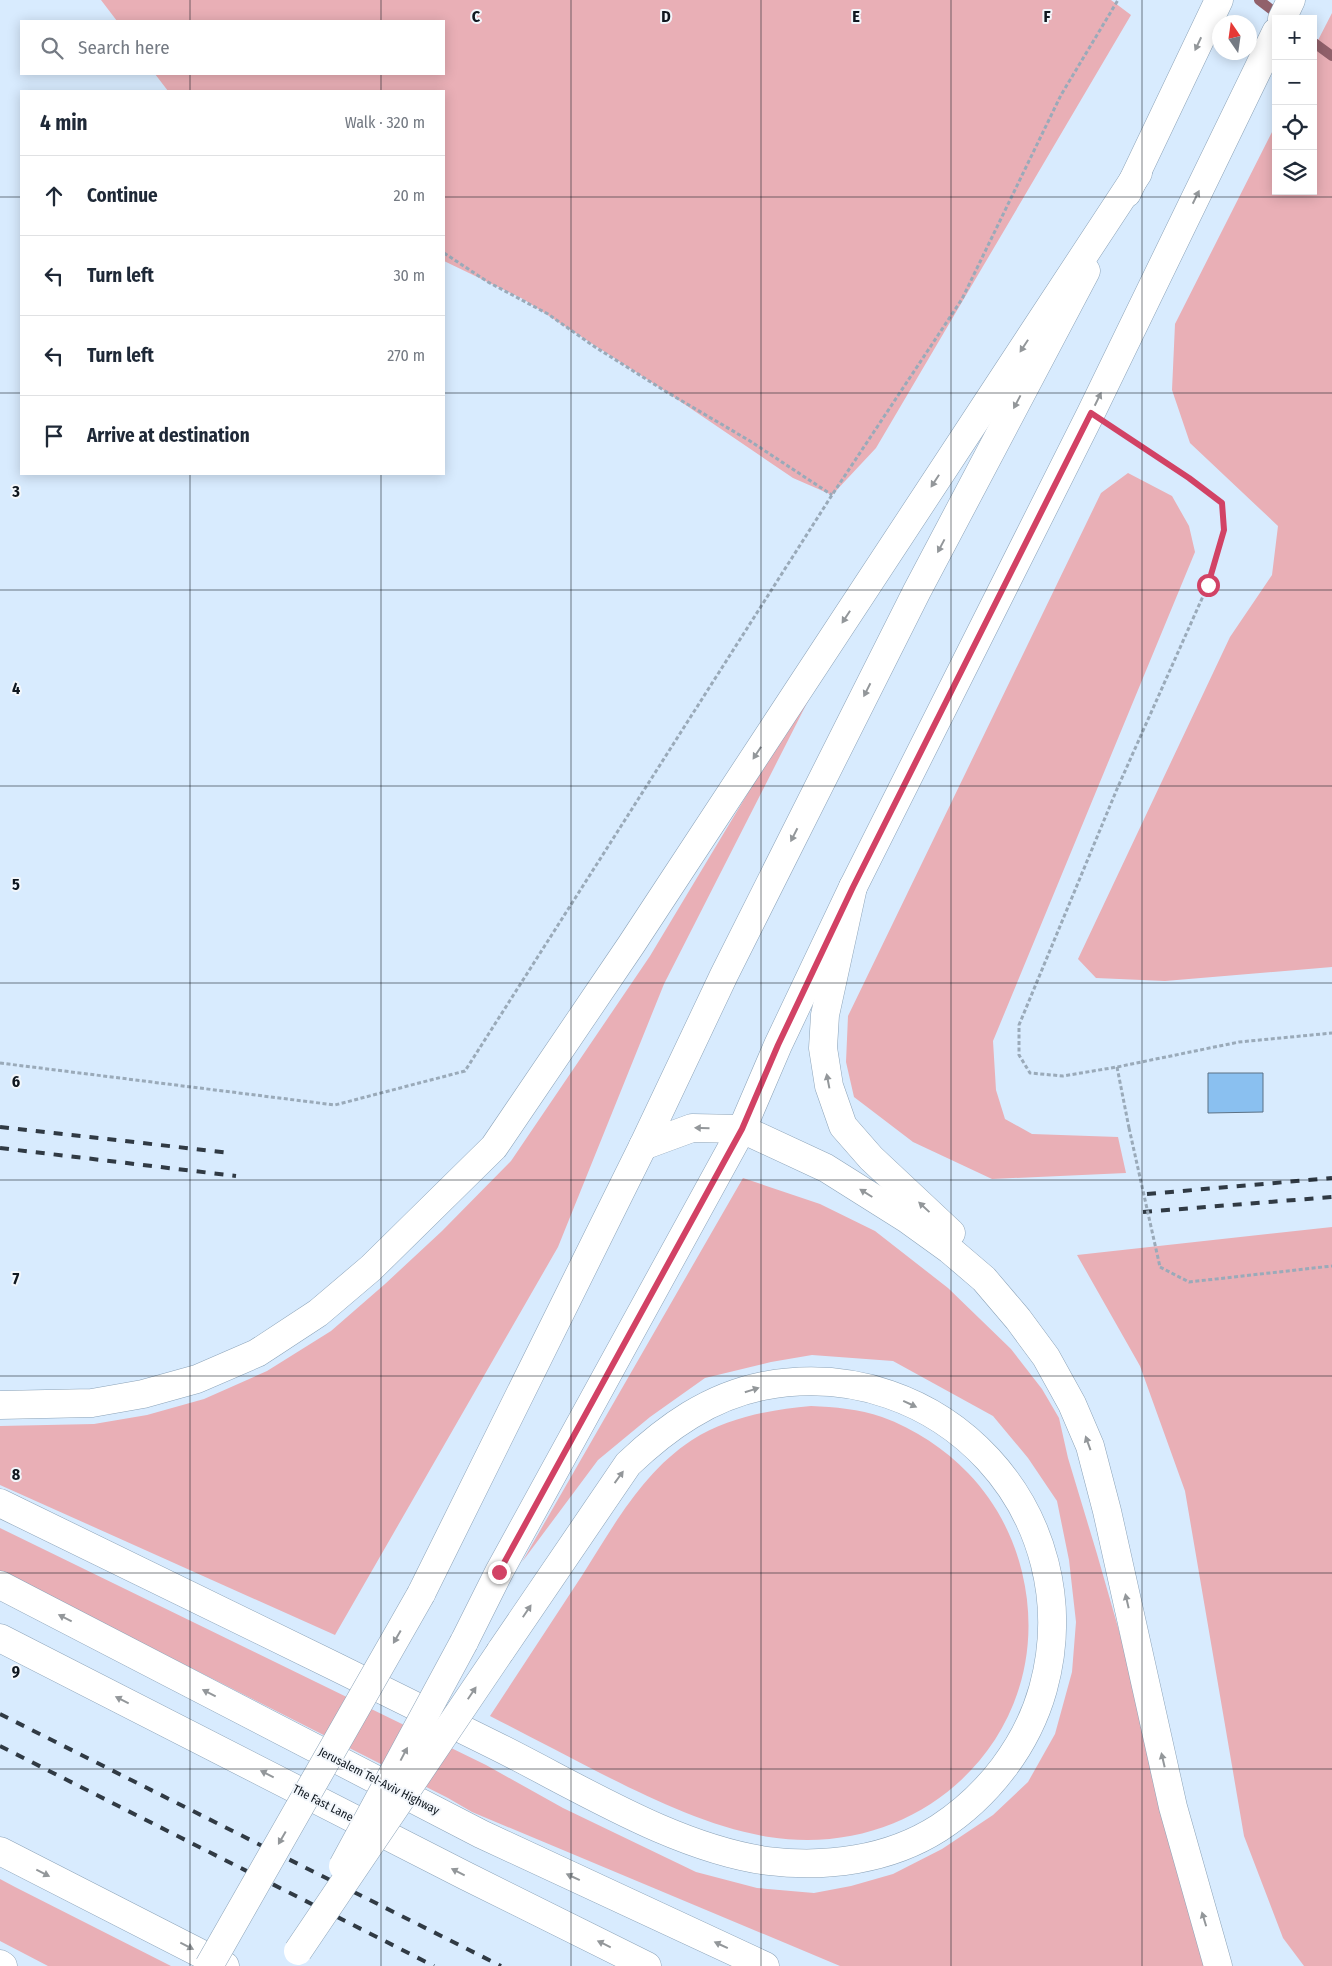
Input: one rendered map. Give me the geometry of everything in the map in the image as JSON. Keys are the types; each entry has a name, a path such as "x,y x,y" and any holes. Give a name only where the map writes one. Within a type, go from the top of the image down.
{"main road":[{"path":"209,1966 422,1594 643,1146 724,975 917,591 1138,173 1219,0"},
{"path":"1284,15 1291,0"},
{"path":"293,1958 464,1642 499,1572 742,1129 778,1045 853,887 1091,413 1272,40"},
{"path":"0,1405 92,1403 143,1394 197,1378 257,1353 318,1313 371,1268 494,1147 632,945 1138,173"},
{"path":"853,887 825,1015 823,1048 829,1086 843,1126 871,1158 951,1233 1046,1357 1072,1404 1090,1446 1107,1511 1173,1807 1218,1966"},
{"path":"643,1146 692,1128 742,1129 826,1168 907,1219 950,1250 984,1279 1000,1298"},
{"path":"0,1503 487,1742 654,1827 726,1852 766,1860 812,1864 863,1859 903,1846 929,1833 971,1803 1003,1768 1024,1738 1038,1706 1049,1667 1053,1626 1052,1593 1039,1543 1020,1500 998,1470 970,1441 933,1414 890,1395 851,1385 811,1382 763,1386 721,1399 681,1419 654,1439 628,1464 500,1652 293,1958"},
{"name":"Jerusalem Tel-Aviv Highway","path":"0,1585 481,1834 765,1966"},
{"name":"The Fast Lane","path":"0,1638 466,1876 648,1966"},
{"path":"0,1851 225,1966"}],"path":[{"path":"0,1063 335,1105 465,1071 832,495 962,299 1061,95 1118,0"},
{"path":"445,254 488,282 548,314 592,345 665,391 757,445 832,495"},
{"path":"1091,413 1189,478 1222,503 1224,530 1208,585 1117,789 1019,1024 1019,1055 1030,1073 1063,1076 1239,1042 1332,1033"},
{"path":"1116,1067 1160,1266 1189,1282 1332,1266"}],"shaded area":[{"path":"101,0 1111,0 1131,15 876,448 832,495 793,478 665,391 523,299 445,261 445,90 167,90 156,75 445,75 445,20 116,20"},
{"path":"1332,13 1332,967 1165,981 1096,978 1078,959 1230,637 1272,575 1278,526 1190,443 1172,390 1175,324 1272,132 1272,195 1317,195 1317,42"},
{"path":"1128,473 1172,496 1189,526 1195,552 993,1041 996,1090 1005,1119 1032,1134 1118,1137 1126,1173 992,1179 913,1142 854,1097 846,1062 848,1016 1101,493"},
{"path":"835,648 664,984 558,1247 335,1635 0,1485 0,1426 94,1424 147,1415 204,1399 267,1371 331,1331 442,1231 511,1161 650,956"},
{"path":"743,1178 820,1204 875,1231 948,1288 1011,1349 1042,1389 1059,1418 1068,1458 1215,1966 840,1966 472,1812 448,1798 0,1571 0,1528 486,1765 563,1808 696,1872 757,1888 814,1893 851,1886 893,1874 942,1849 993,1815 1028,1782 1055,1734 1072,1672 1076,1622 1069,1560 1057,1501 1028,1458 993,1416 893,1361 812,1355 771,1362 705,1378 650,1417 598,1460 522,1562"},
{"path":"1332,1227 1332,1966 1304,1966 1283,1938 1244,1836 1185,1491 1140,1366 1077,1255"},
{"path":"811,1406 847,1409 873,1414 906,1427 929,1440 959,1464 987,1495 1002,1519 1014,1545 1022,1572 1028,1629 1021,1683 1000,1731 969,1773 928,1806 880,1828 827,1839 769,1837 725,1827 661,1802 490,1716 618,1519 644,1484 659,1468 692,1440 720,1426 765,1412"},
{"path":"0,1879 171,1966 48,1966 0,1941"}],"building":[{"path":"1208,1073 1263,1073 1263,1112 1208,1113"}],"waterway":[{"path":"1259,0 1278,15"},
{"path":"1317,45 1332,56"}],"railway":[{"path":"0,1127 231,1153"},
{"path":"0,1148 236,1176"},
{"path":"1147,1194 1332,1178"},
{"path":"1143,1212 1332,1197"},
{"path":"0,1714 501,1966"},
{"path":"0,1746 434,1966"}],"route":[{"path":"499,1572 742,1129 778,1045 853,887 1091,413 1189,478 1222,503 1224,530 1208,585"}]}
